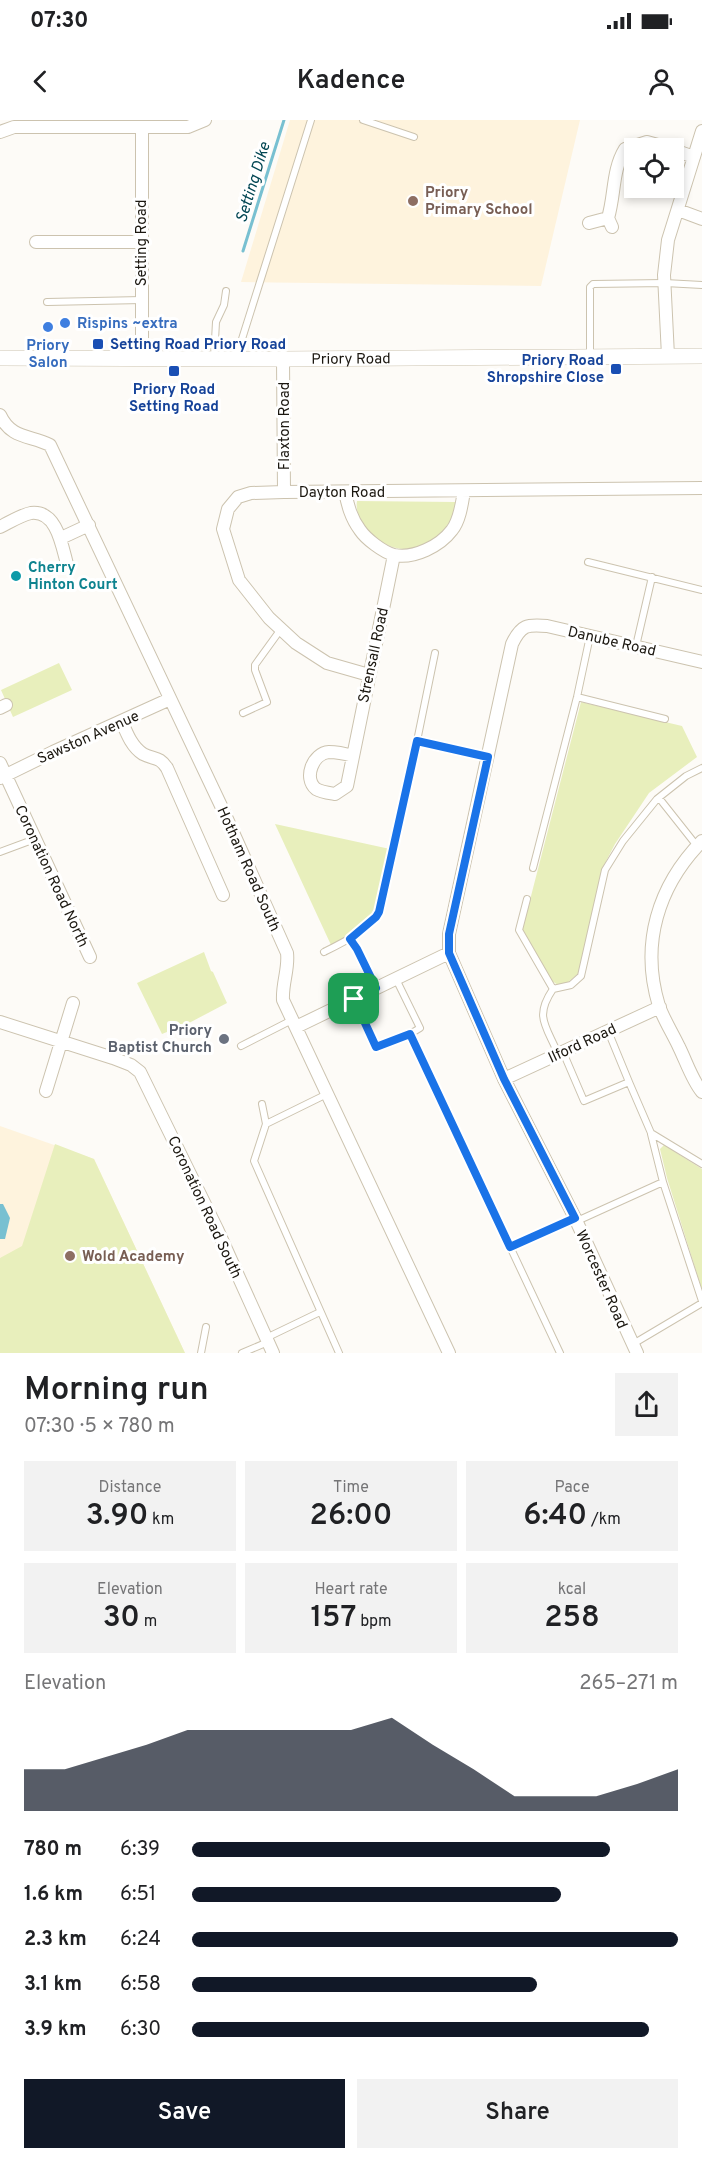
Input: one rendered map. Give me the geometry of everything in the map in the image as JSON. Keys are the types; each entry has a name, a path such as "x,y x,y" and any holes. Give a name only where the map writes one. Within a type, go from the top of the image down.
{"street":[{"path":"0,132 13,124 188,127 205,120"},
{"name":"Setting Road","path":"142,127 142,359"},
{"path":"668,356 665,283 668,240 702,131"},
{"path":"589,223 610,223 615,173 624,149"},
{"path":"684,154 694,158"},
{"path":"678,210 702,219"},
{"path":"36,242 141,242"},
{"name":"Priory Road","path":"0,358 284,359 702,356"},
{"name":"Flaxton Road","path":"284,359 284,492"},
{"name":"Hotham Road South","path":"1,420 9,429 27,438 39,439 50,445 89,525 287,953 288,961 282,987 283,1000 449,1353"},
{"name":"Dayton Road","path":"369,675 327,663 296,644 269,618 238,580 223,529 228,509 238,497 250,493 284,492 702,488"},
{"path":"345,492 350,514 361,533 394,555 417,553 438,544 453,529 461,510 464,491"},
{"path":"0,527 30,513 40,513 49,517 61,538 67,564"},
{"path":"61,538 89,525"},
{"name":"Strensall Road","path":"353,756 394,555"},
{"name":"Danube Road","path":"521,628 530,625 547,626 702,662"},
{"name":"Worcester Road","path":"521,628 512,644 449,934 449,953 504,1079 576,1219 634,1348"},
{"name":"Sawston Avenue","path":"3,777 170,699"},
{"path":"122,722 131,743 142,753 161,760 167,768 223,895"},
{"name":"Coronation Road North","path":"0,763 3,777 35,839 90,957"},
{"path":"699,844 673,876 664,895 652,934 653,980 660,1007 702,1092"},
{"path":"294,1023 354,999 449,953"},
{"path":"46,1091 73,1003"},
{"name":"Ilford Road","path":"504,1079 660,1007"},
{"path":"0,1022 62,1042"},
{"name":"Coronation Road South","path":"62,1042 131,1065 140,1072 157,1102 269,1345"}],"lane":[{"path":"236,359 311,120"},
{"path":"367,121 414,137"},
{"path":"590,356 590,287 593,284 702,285"},
{"path":"214,358 216,322 224,305 226,291"},
{"path":"47,302 142,300"},
{"path":"588,562 702,590"},
{"path":"636,647 652,577"},
{"path":"243,713 267,702 255,665 281,629"},
{"path":"533,868 578,697 590,636"},
{"path":"324,952 350,939 379,912 435,653"},
{"path":"578,697 665,719"},
{"path":"417,741 488,757"},
{"path":"629,1082 584,1101 541,1015 543,1003 553,989 571,985 581,976 605,870 623,841 659,798 686,776 702,768"},
{"path":"659,798 699,844"},
{"path":"0,852 35,839"},
{"path":"527,899 519,930 553,989"},
{"path":"350,939 376,988"},
{"path":"354,999 376,1047 410,1034 420,1028 396,979"},
{"path":"241,1046 294,1023"},
{"path":"608,1031 651,1133 663,1182 702,1302 634,1348"},
{"path":"410,1034 560,1353"},
{"path":"266,1124 328,1094"},
{"path":"262,1104 266,1124 254,1161 339,1353"},
{"path":"651,1133 702,1164"},
{"path":"510,1247 663,1182"},
{"path":"242,1353 269,1345 320,1312"},
{"path":"201,1353 206,1327"}],"shaded area":[{"name":"Priory Primary School","path":"290,120 580,120 541,286 241,282"},
{"name":"Wold Academy","path":"0,1126 94,1159 185,1353 0,1353"}],"green space":[{"path":"357,501 455,502 451,519 439,534 423,545 405,549 388,545 365,527 357,510"},
{"path":"59,663 72,690 13,717 1,690"},
{"path":"581,702 682,726 697,757 649,793 615,844 602,869 578,974 568,982 558,985 552,981 522,931"},
{"path":"275,824 390,849 376,912 346,938 331,945"},
{"path":"204,952 227,1003 162,1034 137,983"},
{"name":"Wold Academy","path":"55,1144 94,1159 185,1353 0,1353 0,1258 22,1246"},
{"path":"664,1145 702,1169 702,1290 667,1178 660,1149"}],"water":[{"path":"0,1204 3,1204 10,1218 5,1239 0,1239"}],"waterway":[{"name":"Setting Dike","path":"243,251 284,120"}],"place":[{"name":"Priory Primary School","path":"413,201"},
{"name":"Rispins ~extra","path":"65,323"},
{"name":"Priory Salon","path":"48,327"},
{"name":"Setting Road Priory Road","path":"98,344"},
{"name":"Priory Road Shropshire Close","path":"616,369"},
{"name":"Priory Road Setting Road","path":"174,371"},
{"name":"Cherry Hinton Court","path":"16,576"},
{"name":"Priory Baptist Church","path":"224,1039"},
{"name":"Wold Academy","path":"70,1256"}],"route":[{"path":"417,741 488,757 449,934 449,953 504,1079 575,1218 510,1247 410,1034 376,1047 354,999 376,988 350,939 379,912 417,741"}]}
